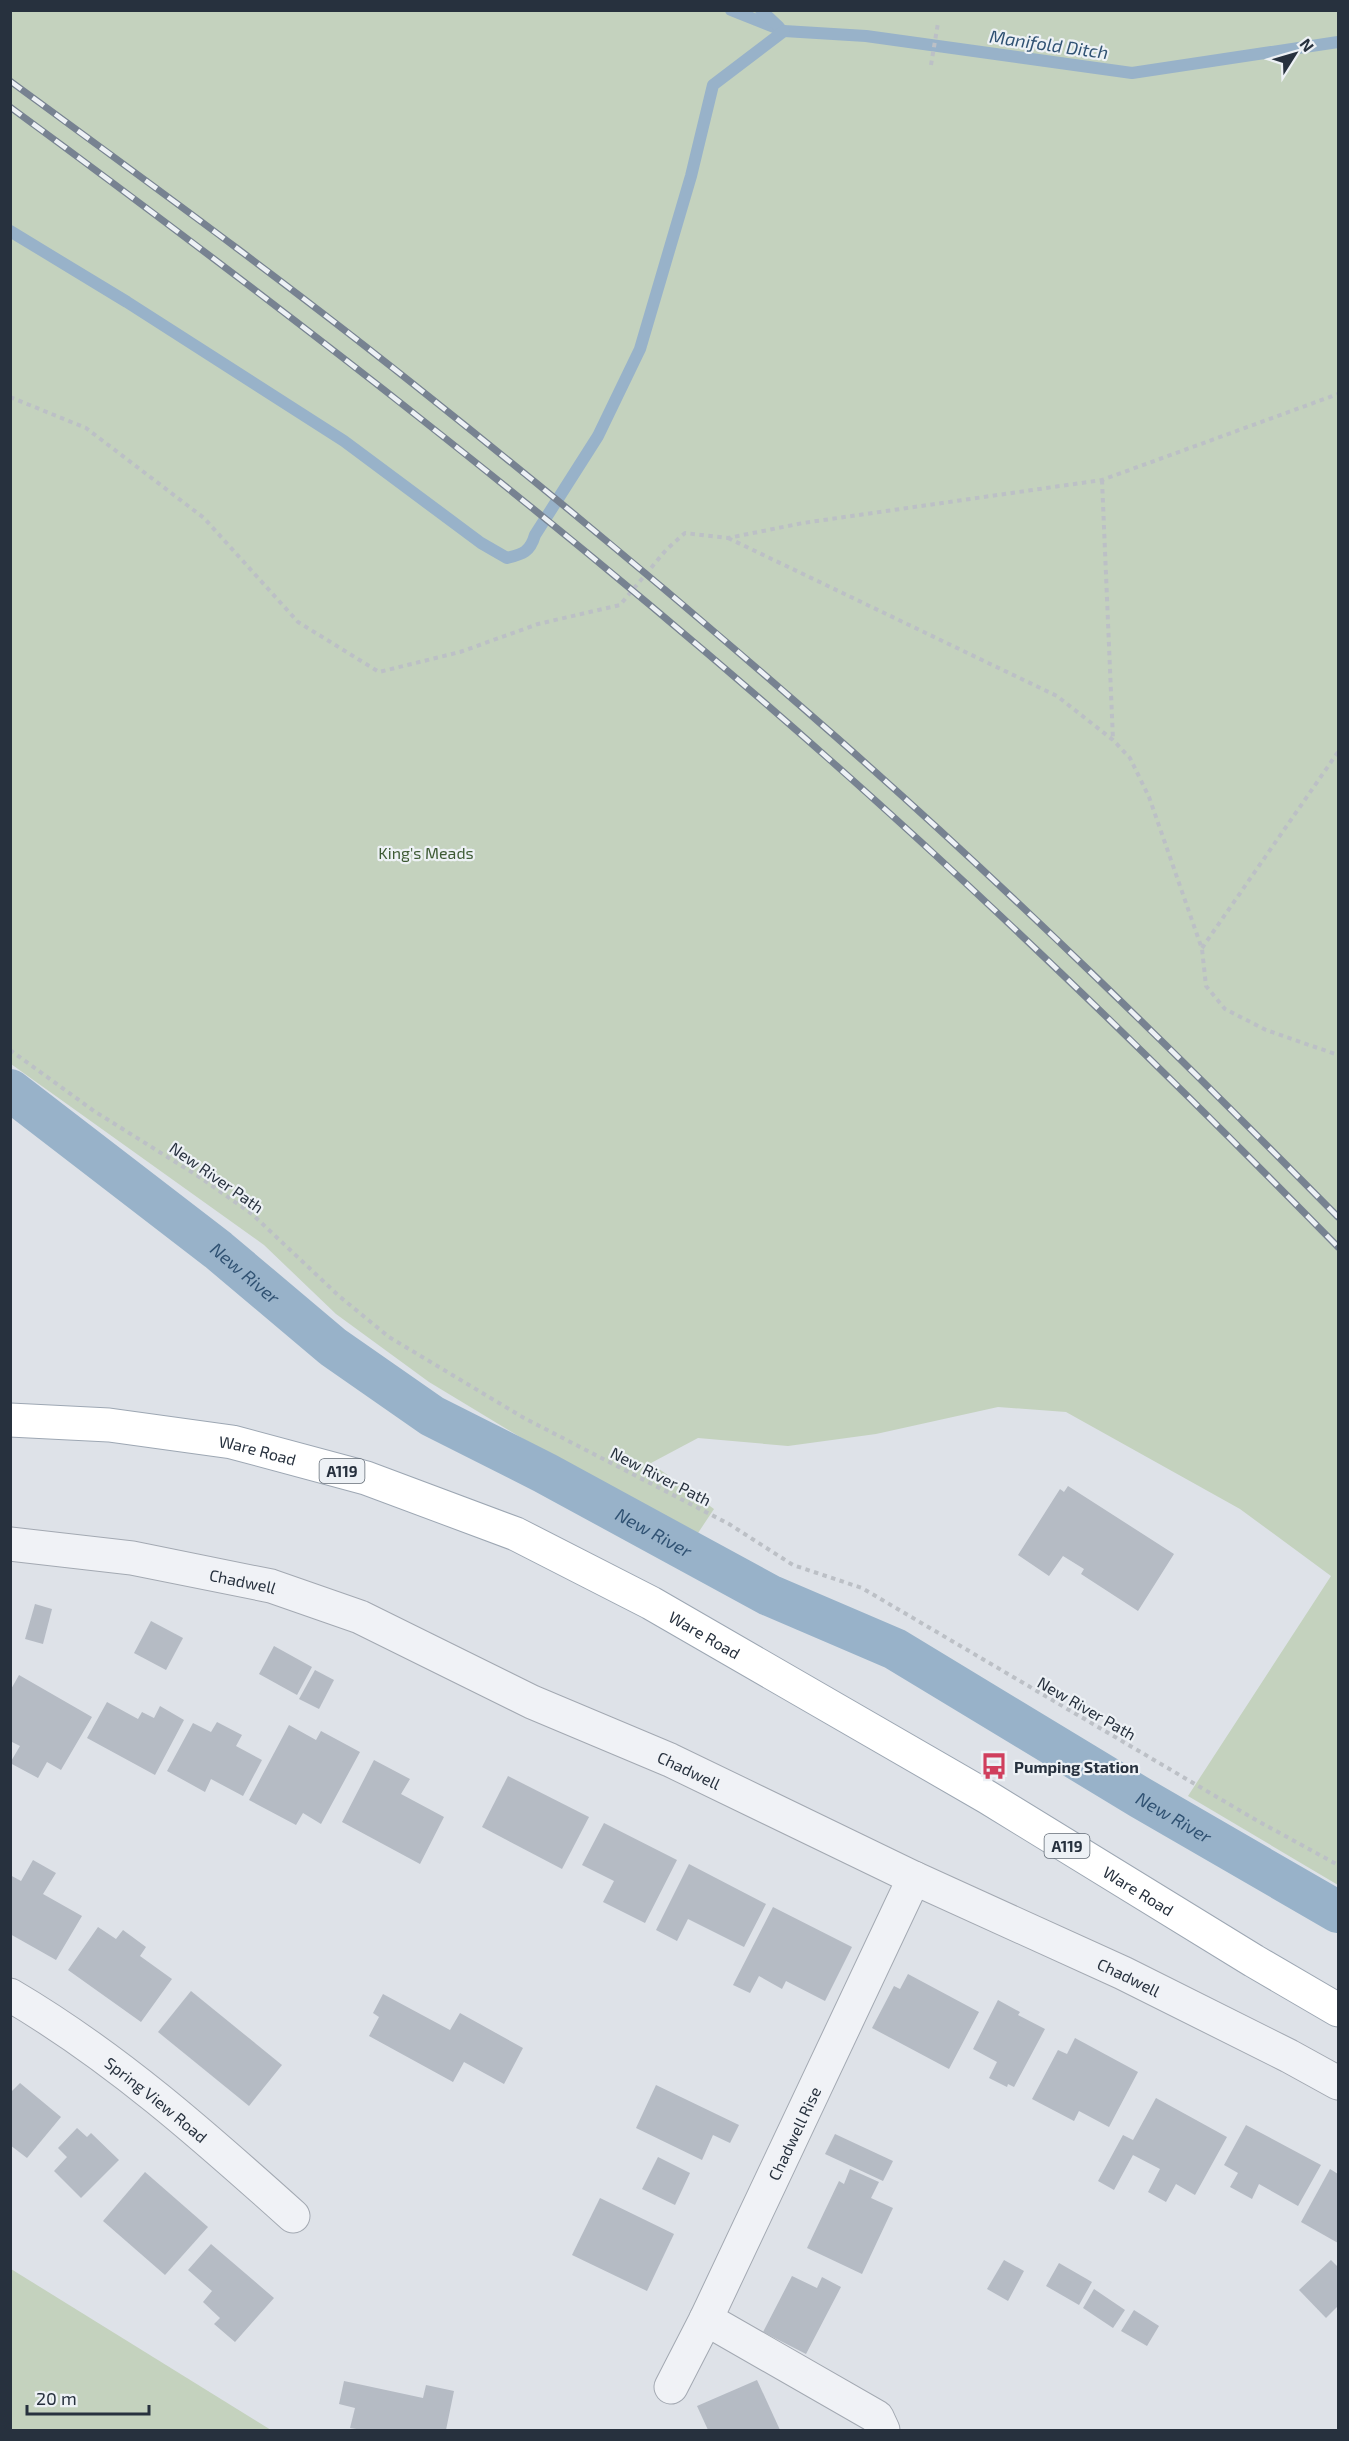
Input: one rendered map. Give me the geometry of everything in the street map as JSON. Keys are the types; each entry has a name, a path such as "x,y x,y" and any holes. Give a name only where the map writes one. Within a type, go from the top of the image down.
{"main road":[{"name":"Ware Road","path":"10,1420 109,1425 232,1442 366,1478 516,1534 651,1603 987,1797 1338,2010"}],"street":[{"name":"Chadwell","path":"10,1544 132,1558 271,1586 360,1617 532,1702 669,1760 914,1878 1123,1973 1289,2055 1338,2083"},
{"name":"Chadwell Rise","path":"671,2387 706,2319 914,1878"},
{"name":"Spring View Road","path":"10,1995 88,2044 151,2093 293,2216"},
{"path":"706,2319 877,2417 883,2430"}],"path":[{"path":"931,65 938,23"},
{"path":"10,397 86,428 204,518 298,622 379,672 460,652 537,624 620,605 666,550 685,533 728,538 803,523 1102,480 1338,394"},
{"path":"1102,480 1113,740"},
{"path":"728,538 1057,696 1113,740 1130,758 1149,797 1202,949 1206,986 1225,1009 1266,1029 1338,1055"},
{"path":"1202,949 1338,752"},
{"name":"New River Path","path":"10,1050 94,1111 201,1178 252,1214 339,1296 389,1337 454,1378 524,1418 729,1524 793,1566 862,1588 1226,1803 1338,1865"}],"green space":[{"name":"King's Meads","path":"11,10 1338,11 1338,1885 1188,1796 1331,1576 1240,1509 1066,1412 998,1407 876,1434 788,1446 698,1438 651,1463 714,1509 698,1533 535,1446 429,1382 336,1314 264,1245 11,1064"},
{"path":"11,2269 271,2430 11,2430"}],"building":[{"path":"1068,1486 1174,1554 1138,1611 1081,1574 1084,1569 1063,1556 1049,1576 1018,1555 1060,1489 1064,1492"},
{"path":"35,1604 52,1609 43,1644 25,1639"},
{"path":"151,1621 183,1638 166,1670 134,1653"},
{"path":"274,1646 312,1667 297,1695 259,1674"},
{"path":"315,1670 334,1680 319,1709 299,1699"},
{"path":"19,1675 92,1717 61,1770 47,1762 38,1778 10,1763 20,1746 10,1741 10,1691"},
{"path":"107,1702 138,1719 142,1712 154,1718 160,1706 184,1720 155,1775 87,1738"},
{"path":"217,1722 242,1735 236,1746 262,1760 243,1796 211,1779 205,1792 167,1771 193,1723 211,1732"},
{"path":"289,1725 316,1740 321,1731 360,1752 321,1824 303,1813 296,1825 249,1800"},
{"path":"374,1760 410,1779 401,1794 444,1817 420,1864 342,1822"},
{"path":"508,1776 589,1817 562,1869 482,1827"},
{"path":"604,1823 677,1860 645,1923 603,1902 614,1881 582,1865"},
{"path":"33,1860 56,1873 43,1894 82,1916 56,1960 10,1934 10,1875 21,1881"},
{"path":"689,1864 766,1904 744,1947 688,1919 677,1941 656,1930"},
{"path":"773,1907 852,1947 825,2001 786,1981 782,1989 759,1976 750,1993 733,1985"},
{"path":"98,1927 116,1939 123,1930 146,1947 140,1956 172,1979 141,2022 68,1970"},
{"path":"908,1974 979,2012 949,2069 872,2028 894,1986 900,1989"},
{"path":"191,1991 282,2065 249,2106 158,2032"},
{"path":"383,1994 450,2030 460,2013 523,2048 504,2084 464,2062 453,2082 369,2036 379,2017 373,2013"},
{"path":"998,2000 1020,2012 1018,2015 1045,2029 1014,2087 1008,2084 1007,2087 989,2078 997,2062 973,2049"},
{"path":"1075,2038 1138,2072 1109,2127 1079,2111 1074,2121 1032,2099 1058,2050 1067,2054"},
{"path":"20,2083 61,2117 27,2158 10,2145 10,2093"},
{"path":"656,2085 739,2125 730,2143 713,2135 702,2160 636,2128"},
{"path":"1156,2098 1227,2137 1195,2195 1176,2184 1166,2202 1148,2192 1160,2169 1133,2155 1114,2190 1098,2181 1123,2135 1133,2140"},
{"path":"1246,2125 1321,2165 1298,2206 1259,2184 1252,2199 1230,2187 1238,2173 1224,2165"},
{"path":"77,2128 87,2137 91,2133 119,2160 81,2198 54,2171 67,2157 58,2148"},
{"path":"835,2134 893,2161 883,2181 825,2154"},
{"path":"658,2157 690,2173 675,2205 642,2189"},
{"path":"850,2169 879,2182 871,2198 893,2208 862,2274 807,2248 839,2181 844,2184"},
{"path":"1330,2169 1338,2174 1338,2243 1301,2222"},
{"path":"145,2172 208,2227 165,2275 103,2221"},
{"path":"600,2198 674,2234 647,2291 572,2255"},
{"path":"211,2244 274,2298 235,2342 214,2324 220,2318 203,2302 212,2291 188,2270"},
{"path":"1004,2260 1024,2271 1008,2301 987,2289"},
{"path":"1331,2260 1338,2267 1338,2306 1326,2318 1299,2290"},
{"path":"1059,2263 1092,2282 1079,2305 1046,2286"},
{"path":"792,2276 817,2288 822,2277 841,2287 806,2354 763,2332"},
{"path":"1094,2289 1125,2310 1113,2328 1083,2308"},
{"path":"1134,2310 1159,2326 1147,2346 1121,2331"},
{"path":"757,2380 780,2430 708,2430 697,2406"},
{"path":"344,2381 423,2398 426,2385 454,2391 446,2430 350,2428 355,2408 339,2404"}],"waterway":[{"name":"Manifold Ditch","path":"731,10 784,31 866,36 1132,73 1338,42"},
{"name":"Manifold Ditch","path":"761,10 779,27"},
{"path":"10,231 127,302 344,441 481,543 507,558 513,557 531,545 535,535 598,436 640,349 691,176 713,85 784,31"},
{"name":"New River","path":"10,1090 218,1250 333,1347 432,1416 545,1473 769,1595 895,1649 1141,1798 1338,1912"}],"railway":[{"path":"10,81 223,238 380,358 585,523 736,651 901,795 1029,913 1154,1033 1338,1217"},
{"path":"10,107 428,424 631,589 731,674 830,760 1024,938 1151,1060 1338,1247"}],"place":[{"name":"Pumping Station","path":"994,1766"}]}
